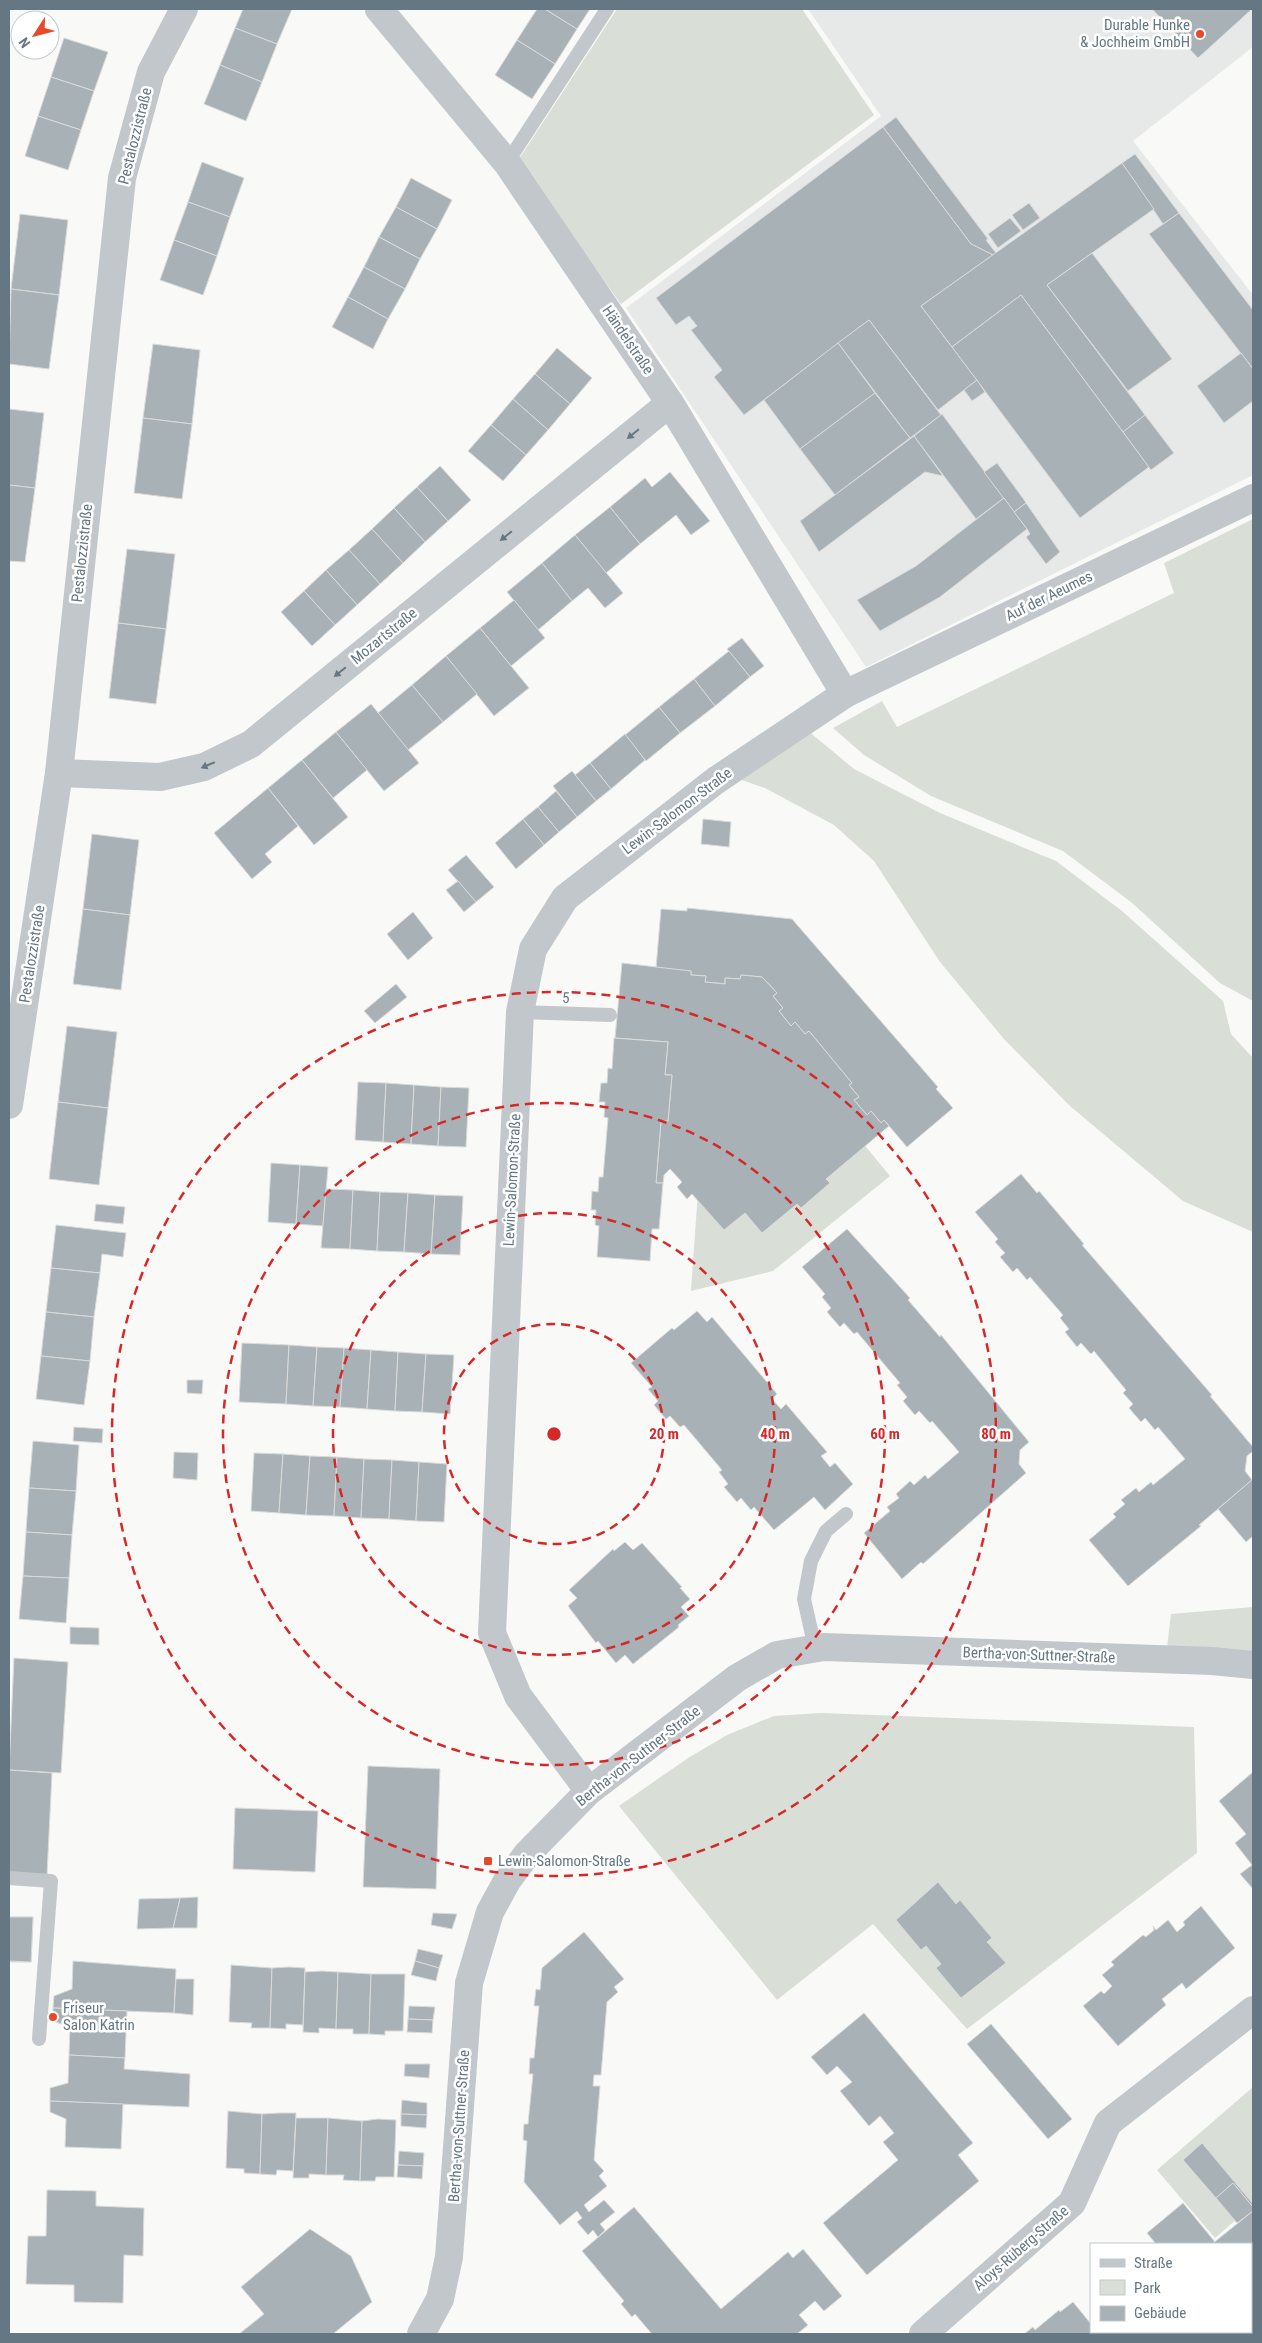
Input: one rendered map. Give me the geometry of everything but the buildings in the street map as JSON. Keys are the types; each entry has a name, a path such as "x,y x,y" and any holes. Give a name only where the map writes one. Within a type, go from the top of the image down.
{"street":[{"name":"Pestalozzistraße","path":"9,1105 59,773 122,178 151,72 184,9"},
{"name":"Händelstraße","path":"379,9 507,163 670,403 846,694"},
{"name":"Mozartstraße","path":"59,773 160,777 204,767 251,744 670,403"},
{"name":"Auf der Aeumes","path":"846,694 1253,498"},
{"name":"Lewin-Salomon-Straße","path":"589,1791 518,1696 492,1633 520,1012 533,949 565,898 715,781 846,694"},
{"name":"Bertha-von-Suttner-Straße","path":"421,2334 440,2299 449,2257 469,1983 490,1912 507,1881 527,1854 589,1791 737,1678 777,1655 815,1648 1212,1661 1253,1665"},
{"name":"Aloys-Rüberg-Straße","path":"923,2334 1072,2203 1108,2124 1253,2010"}],"lane":[{"path":"507,163 607,9"},
{"name":"5","path":"520,1012 610,1015"},
{"path":"815,1648 804,1599 810,1562 826,1531 846,1514"},
{"path":"9,1878 51,1881 40,2039"}],"shaded area":[{"path":"808,9 1253,9 1253,47 1133,141 1253,295 1253,475 866,667 626,308 881,116"}],"green space":[{"path":"617,9 802,9 874,115 621,304 517,162"},
{"path":"1253,519 1253,1001 1220,983 1131,902 1063,851 931,796 864,755 833,728 882,701 897,727 1174,593 1164,563"},
{"path":"807,730 854,769 940,813 1056,861 1122,911 1223,1001 1231,1034 1253,1058 1253,1232 1183,1201 1070,1106 1004,1039 940,962 874,861 834,825 765,788 733,777"},
{"path":"711,1006 753,1010 890,1176 773,1271 691,1291"},
{"path":"1253,1607 1253,1653 1167,1648 1171,1614"},
{"path":"821,1713 1194,1727 1197,1853 967,2029 873,1924 777,2000 619,1806 688,1758 727,1735 774,1716"},
{"path":"1253,2087 1253,2205 1215,2238 1157,2170"}],"place":[{"name":"Durable Hunke & Jochheim GmbH","path":"1200,34"},
{"name":"Lewin-Salomon-Straße","path":"488,1861"},
{"name":"Friseur Salon Katrin","path":"53,2017"}]}
